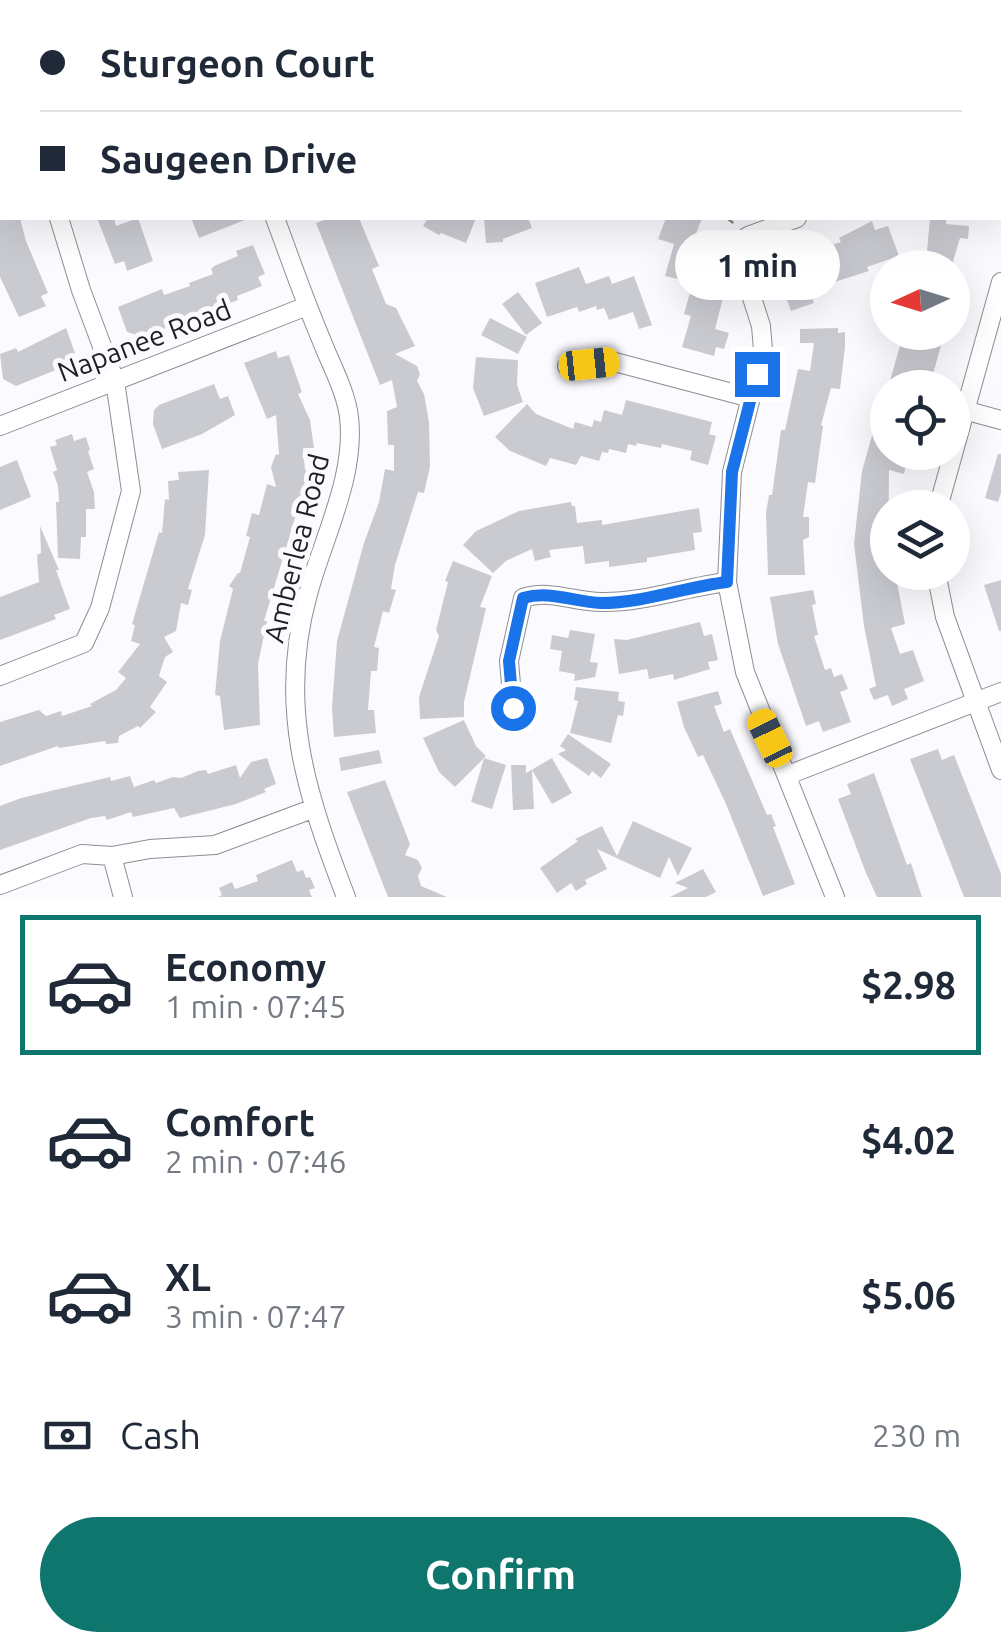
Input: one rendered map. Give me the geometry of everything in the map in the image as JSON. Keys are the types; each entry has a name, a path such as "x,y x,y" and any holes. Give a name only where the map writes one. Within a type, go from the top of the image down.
{"street":[{"path":"0,676 84,643 100,608 131,491 116,381 60,220"},
{"name":"Amberlea Road","path":"276,220 349,414 350,454 306,598 295,666 296,722 312,809 346,897"},
{"path":"791,220 748,236 739,256 761,326 762,350 732,472 727,582 744,672 835,897"},
{"path":"970,389 1001,282"},
{"name":"Napanee Road","path":"0,426 307,306"},
{"path":"567,366 611,361 751,398"},
{"path":"970,412 1001,420"},
{"path":"513,708 509,661 523,598 536,594 599,603 644,599 727,582"},
{"path":"940,590 1001,770"},
{"path":"788,775 1001,692"},
{"path":"0,885 82,854 112,856 150,848 215,845 312,809"},
{"path":"112,856 123,897"}],"building":[{"path":"0,220 21,220 48,293 41,296 46,306 19,317 0,277"},
{"path":"98,220 114,220 116,226 139,220 153,261 127,271 124,261 115,264"},
{"path":"192,220 245,220 199,238"},
{"path":"360,220 379,266 372,269 386,304 396,308 415,346 395,354 417,366 417,381 424,394 429,422 430,467 424,493 418,492 395,565 391,589 396,590 389,613 383,611 374,647 379,648 377,671 371,671 368,710 374,710 376,733 334,737 337,641 379,502 385,469 394,471 394,445 388,445 387,411 397,407 392,380 380,385 316,223"},
{"path":"427,220 475,220 466,243 423,226"},
{"path":"484,220 529,220 532,228 503,242 486,243"},
{"path":"665,220 701,220 688,255 698,258 702,271 699,284 665,276 674,244 658,239"},
{"path":"930,220 969,226 968,239 960,238 956,250 927,250"},
{"path":"872,221 875,230 888,226 897,250 870,250 869,271 809,290 814,303 791,311 777,273 787,270 784,261 841,242 839,238"},
{"path":"253,245 265,274 258,277 262,286 237,296 238,300 138,339 127,332 118,307 162,289 164,295 190,286 189,283 213,274 214,266 238,256 236,251"},
{"path":"579,267 586,284 609,276 612,284 634,276 652,325 639,329 633,312 609,320 604,308 597,310 596,306 579,312 577,307 547,317 535,283"},
{"path":"691,289 723,298 715,329 729,333 724,349 716,347 714,356 682,347 691,316 684,314"},
{"path":"518,292 542,323 526,335 502,304"},
{"path":"490,318 527,337 518,354 481,335"},
{"path":"66,328 75,353 68,356 71,364 16,386 3,379 0,354 16,348 18,352"},
{"path":"838,328 838,333 845,332 840,389 831,388 821,425 815,483 808,482 803,517 809,517 809,537 803,540 805,575 768,575 766,513 781,430 785,430 798,369 810,371 814,343 800,343 800,329"},
{"path":"899,350 940,350 934,370 893,370"},
{"path":"276,351 278,358 289,355 302,392 298,394 310,420 314,448 303,448 308,471 305,485 264,621 258,664 260,725 224,730 220,696 215,695 220,641 233,589 229,586 240,573 252,513 259,515 267,484 276,487 271,467 276,454 279,455 276,415 267,419 244,363"},
{"path":"476,357 518,360 517,385 523,402 484,416 473,388"},
{"path":"214,384 220,399 228,396 235,415 202,434 162,449 153,424 154,410"},
{"path":"626,400 712,422 709,434 716,436 708,465 690,460 692,451 637,443 628,444 626,453 609,449 608,453 602,452 599,461 581,456 576,465 550,458 546,466 510,451 495,437 527,404 536,414 573,429 575,422 592,427 594,420 601,422 604,410 622,415"},
{"path":"72,434 74,441 86,437 94,469 87,472 95,509 86,509 86,537 81,537 80,559 58,558 59,502 53,472 57,470 50,447 57,445 55,440"},
{"path":"870,443 870,470 889,470 889,490 870,490 870,590 898,590 905,624 891,628 900,654 913,650 924,681 904,689 908,699 892,706 888,695 874,700 869,689 876,686 854,544 862,471"},
{"path":"998,454 1001,493 998,502 985,498"},
{"path":"17,460 31,497 0,510 0,467"},
{"path":"209,470 205,535 188,589 192,590 188,605 181,603 176,631 164,637 173,652 165,657 159,676 167,682 150,707 156,712 140,728 119,736 118,743 58,746 0,766 0,722 39,710 46,716 61,711 62,716 92,706 126,678 118,672 140,644 131,641 135,625 132,624 159,532 162,533 165,499 169,500 168,481 179,480 178,472"},
{"path":"571,502 577,523 602,520 602,525 699,508 702,532 693,533 695,550 609,567 609,561 585,564 583,546 549,550 551,557 535,561 532,549 506,561 493,573 463,545 476,531 519,511"},
{"path":"40,526 70,609 54,615 56,619 0,640 0,597 39,582"},
{"path":"453,561 492,576 480,607 486,608 464,717 420,719 419,697 439,636 436,630 448,582 445,581"},
{"path":"1001,580 1001,631 999,631 984,585"},
{"path":"813,590 818,635 814,636 825,670 831,668 834,677 842,674 848,689 840,692 851,722 823,732 819,721 806,726 778,644 770,597"},
{"path":"700,622 704,636 712,634 718,660 708,662 710,669 674,680 673,674 649,679 647,669 619,674 614,639 627,640"},
{"path":"570,630 595,634 590,662 598,663 595,677 574,681 575,674 559,671 562,651 550,649 552,635 568,638"},
{"path":"576,687 619,692 618,701 625,702 623,716 618,715 611,743 570,733 578,701 574,700"},
{"path":"718,691 722,704 714,706 724,732 730,729 767,815 771,814 795,884 763,896 726,804 703,755 698,757 684,727 677,702"},
{"path":"464,720 476,746 486,756 455,787 439,772 423,738"},
{"path":"568,734 611,764 601,778 592,771 589,776 558,754 566,750 560,746"},
{"path":"938,749 942,760 954,755 1001,874 1001,897 964,897 910,759"},
{"path":"379,750 382,763 341,771 339,758"},
{"path":"267,758 276,784 236,804 180,818 174,808 133,817 131,812 107,820 105,816 91,818 0,850 0,806 21,798 110,777 111,781 130,776 134,787 236,765 240,778 251,762"},
{"path":"484,758 506,765 492,809 471,802"},
{"path":"552,758 572,793 552,804 532,770 534,809 513,810 511,765 526,765 526,773"},
{"path":"874,773 922,897 877,897 866,873 838,799 851,794 847,784"},
{"path":"385,780 410,844 405,855 418,860 422,868 418,876 421,886 447,897 388,897 347,792"},
{"path":"633,821 692,848 678,876 669,857 660,878 597,849 607,869 585,880 587,884 576,891 571,883 557,893 540,868 578,841 575,839 602,826 617,856"},
{"path":"292,860 297,872 303,870 306,878 310,877 315,888 309,890 312,897 218,897 222,895 219,888 232,882 235,889 258,881 256,875"},
{"path":"703,869 716,892 706,897 670,897 688,888 675,883"}],"route":[{"path":"513,708 509,661 523,598 552,594 599,603 644,599 727,582 732,472 757,374"}]}
